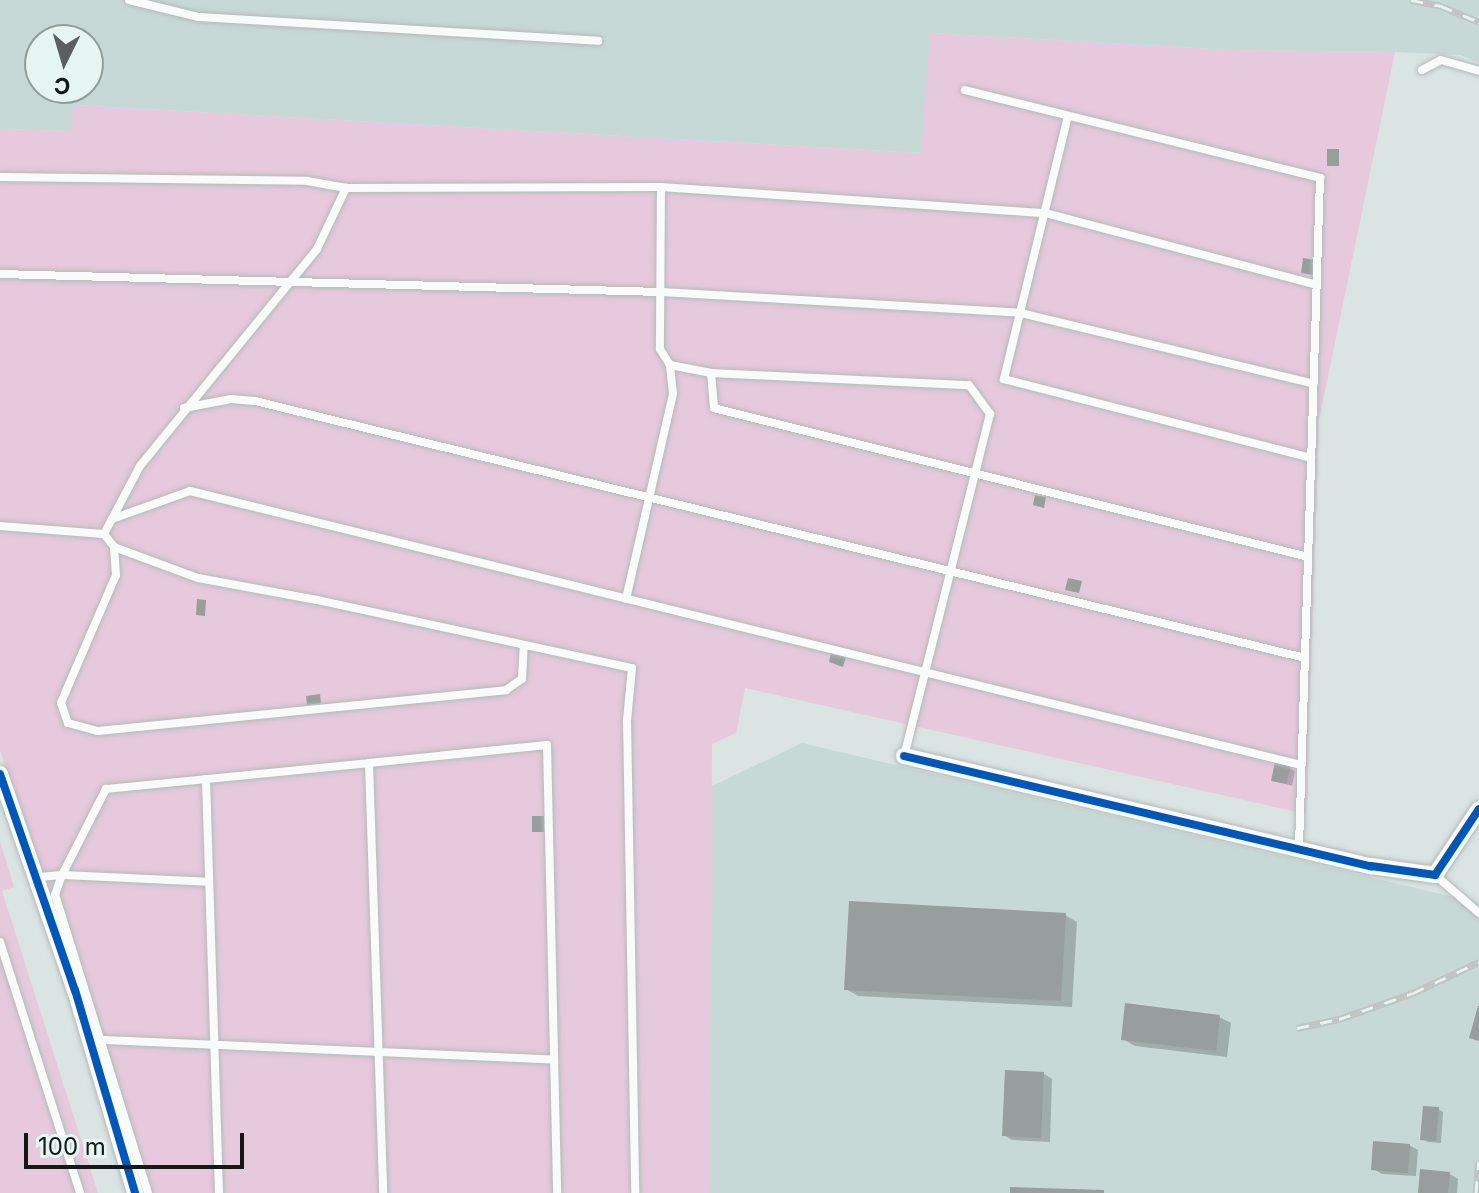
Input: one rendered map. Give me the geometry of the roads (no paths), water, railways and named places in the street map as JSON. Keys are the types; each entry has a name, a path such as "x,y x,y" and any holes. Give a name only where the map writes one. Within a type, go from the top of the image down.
{"street":[{"path":"904,756 1299,846 1371,866 1435,875 1479,809"},
{"path":"0,774 39,877 97,1058 135,1193"}],"lane":[{"path":"129,0 199,17 598,41"},
{"path":"1422,70 1441,60 1479,71"},
{"path":"965,90 1320,178 1299,846"},
{"path":"1068,116 1004,379 1311,458"},
{"path":"0,177 307,181 346,188 661,187 1045,213 1317,285"},
{"path":"626,599 673,394 670,365 660,349 661,187"},
{"path":"104,534 140,466 184,408 317,249 346,188"},
{"path":"0,274 661,292 1021,313 1314,384"},
{"path":"670,365 711,373 969,385 990,414 904,756"},
{"path":"711,373 714,408 976,471 1308,557"},
{"path":"184,408 231,399 255,401 1305,658"},
{"path":"112,519 190,491 1301,765"},
{"path":"0,526 104,534 114,547 198,578 632,668 627,720 635,1193"},
{"path":"114,547 116,575 69,677 61,703 68,723 98,731 506,690 522,679 524,645"},
{"path":"148,1193 103,1040 55,895 106,789 547,745 557,1193"},
{"path":"369,763 381,1054 383,1193"},
{"path":"206,779 219,1193"},
{"path":"39,877 62,875 209,882"},
{"path":"1435,875 1479,913"},
{"path":"0,942 80,1193"},
{"path":"103,1040 554,1060"}],"railway":[{"path":"1411,0 1441,6 1479,22"},
{"path":"1297,1028 1339,1019 1413,993 1479,962"},
{"path":"1476,1193 1479,1161"}]}
